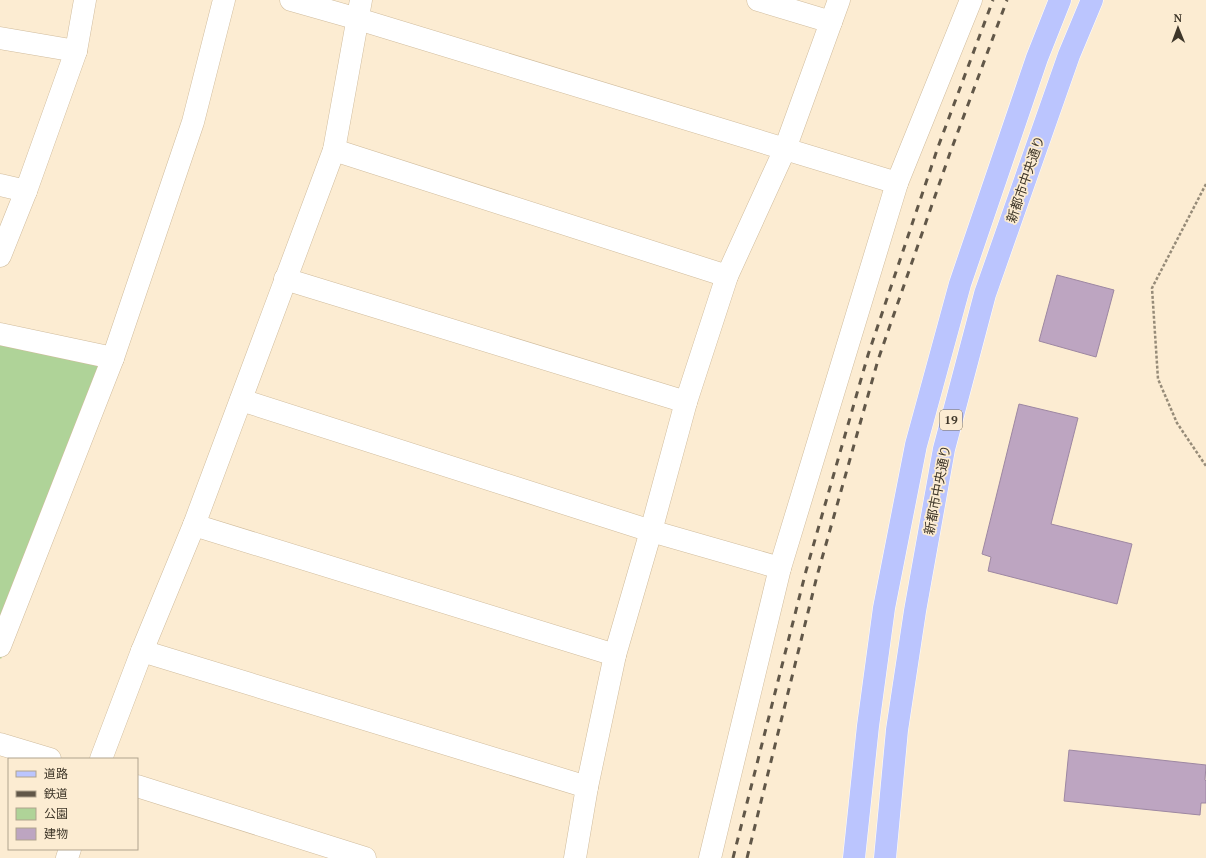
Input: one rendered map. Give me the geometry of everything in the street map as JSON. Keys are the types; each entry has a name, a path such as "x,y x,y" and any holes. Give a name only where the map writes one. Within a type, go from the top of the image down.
{"main road":[{"name":"19","path":"854,858 868,726 884,608 916,445 960,284 1037,58 1060,0"},
{"name":"新都市中央通り","path":"885,858 897,730 915,611 944,449 985,294 1069,55 1092,0"}],"street":[{"path":"0,256 26,191 76,51 85,0"},
{"path":"0,646 113,358 193,122 224,0"},
{"path":"291,0 359,9 897,183"},
{"path":"758,0 831,22"},
{"path":"575,858 587,787 615,655 686,402 726,276 785,148 839,0"},
{"path":"710,858 780,568 897,183 971,0"},
{"path":"102,758 142,651 194,525 334,150 359,9"},
{"path":"0,38 76,51"},
{"path":"334,150 726,276"},
{"path":"0,185 26,191"},
{"path":"285,279 686,402"},
{"path":"0,334 113,358"},
{"path":"241,400 651,531 780,568"},
{"path":"194,525 615,655"},
{"path":"142,651 587,787"},
{"path":"0,744 47,758"},
{"path":"138,786 365,858"}],"path":[{"path":"1206,184 1152,288 1158,379 1177,423 1206,466"}],"green space":[{"path":"0,334 113,358 1,659 0,658"}],"building":[{"path":"1057,275 1114,290 1096,357 1039,341"},
{"path":"1019,404 1078,418 1051,524 1132,544 1117,604 988,571 991,557 982,554"},
{"path":"1069,750 1206,765 1206,803 1201,803 1200,815 1064,801"}],"railway":[{"path":"733,858 806,571 868,355 938,147 993,0"},
{"path":"747,858 817,576 878,360 950,153 1007,0"}]}
